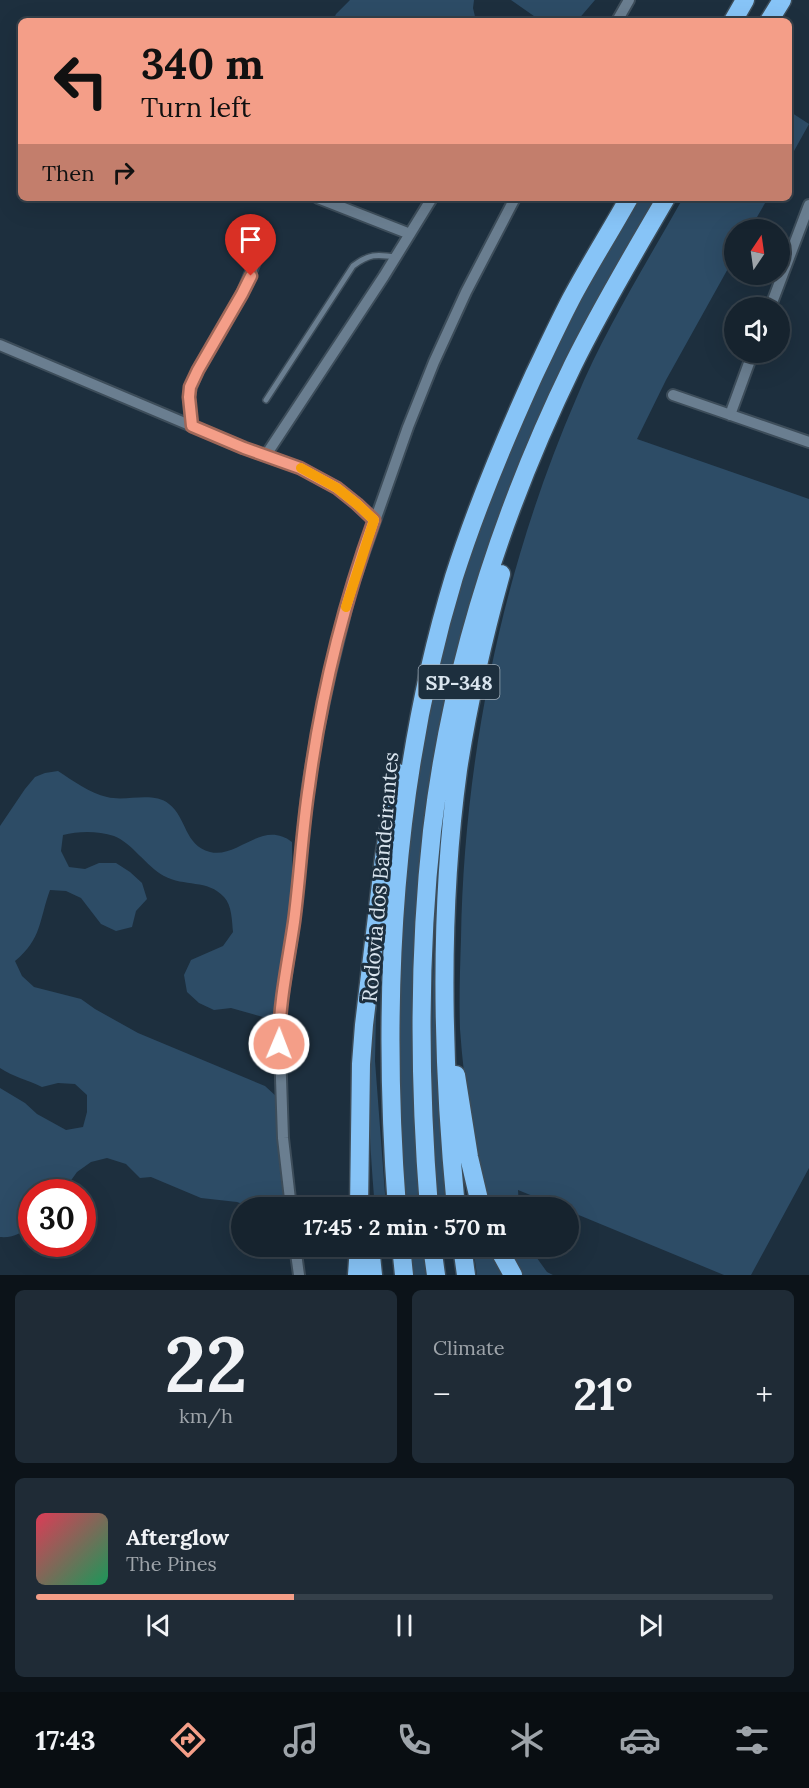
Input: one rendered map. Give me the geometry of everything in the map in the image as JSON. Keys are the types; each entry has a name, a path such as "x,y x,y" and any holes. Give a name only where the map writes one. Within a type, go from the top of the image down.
{"highway":[{"path":"735,18 745,0"},
{"path":"771,18 782,0"},
{"name":"Rodovia dos Bandeirantes","path":"397,1197 391,1115 390,1028 398,870 410,765 417,727 454,577 487,485 521,404 570,301 627,201"},
{"name":"SP-348","path":"428,1197 420,1049 423,947 435,808 465,656 507,518 547,423 572,366 596,320 664,201"},
{"path":"455,1197 446,1072 445,926 459,769 472,694 502,569 517,521 537,470 583,363 608,313 673,201"},
{"path":"359,1197 361,1064 368,986 390,818 405,733 435,617 462,528 492,453 521,404"},
{"path":"446,1005 469,1157 478,1197"},
{"path":"361,1145 366,1197"},
{"path":"357,1275 358,1257"},
{"path":"371,1257 373,1275"},
{"path":"402,1257 404,1275"},
{"path":"434,1257 436,1275"},
{"path":"464,1257 466,1275"},
{"path":"502,1257 513,1275"}],"street":[{"path":"619,18 629,0"},
{"path":"326,201 410,234"},
{"path":"266,455 430,201"},
{"path":"290,1197 283,1138 279,1019 294,923 317,734 351,589 374,520 434,362 466,292 513,201"},
{"path":"774,297 809,205"},
{"path":"192,426 190,387 242,294 266,235"},
{"path":"0,345 244,448 300,468 337,488 374,520"},
{"path":"730,415 749,363"},
{"path":"673,395 809,442"},
{"path":"297,1257 299,1275"}],"lane":[{"path":"266,400 353,266 364,258 377,254 396,257"}],"shaded area":[{"path":"350,0 474,0 475,18 334,18"},
{"path":"511,0 595,0 580,18 537,18"},
{"path":"792,113 809,124 792,155"},
{"path":"634,201 656,201 568,358 433,773 423,1197 403,1197 394,1062 408,819 427,706 475,531 551,350"},
{"path":"681,201 766,201 756,219 724,219 724,276 666,380 637,439 809,499 809,1168 751,1275 724,1275 579,1215 579,1197 535,1197 518,1190 518,1197 484,1197 474,1141 460,1029 460,973 464,870 479,732 508,596 528,529 550,463 600,347"},
{"path":"58,771 88,790 107,797 147,797 163,800 175,810 195,844 210,852 220,853 270,835 281,836 292,842 293,915 277,1021 231,1008 214,1010 199,1003 187,992 184,975 191,960 223,946 233,932 227,900 211,888 164,876 121,839 108,834 88,832 63,835 61,851 69,867 85,869 99,863 116,863 142,883 147,899 136,911 132,927 116,931 101,924 81,898 66,891 50,890 35,937 15,961 22,976 34,987 81,999 138,1033 265,1086 277,1097 286,1171 285,1197 231,1197 231,1201 201,1198 151,1177 140,1178 126,1164 107,1158 91,1162 77,1172 72,1179 18,1179 18,1234 0,1237 0,1088 25,1103 37,1114 66,1130 83,1127 87,1112 87,1095 75,1084 58,1083 42,1087 0,1068 0,826 35,777"},
{"path":"434,949 450,1197 438,1197 434,1143 432,1014"},
{"path":"380,967 375,1061 385,1197 374,1197 369,1104 372,1031"},
{"path":"409,1257 428,1257 430,1275 411,1275"},
{"path":"474,1257 496,1257 507,1275 477,1275"},
{"path":"507,1257 536,1257 547,1272 553,1275 518,1275"}],"slow traffic":[{"path":"301,468 337,488 374,520 346,607"}],"route":[{"path":"251,276 190,387 192,426 300,468 337,488 374,520 351,589 317,734 294,923 282,990 279,1044"}]}
